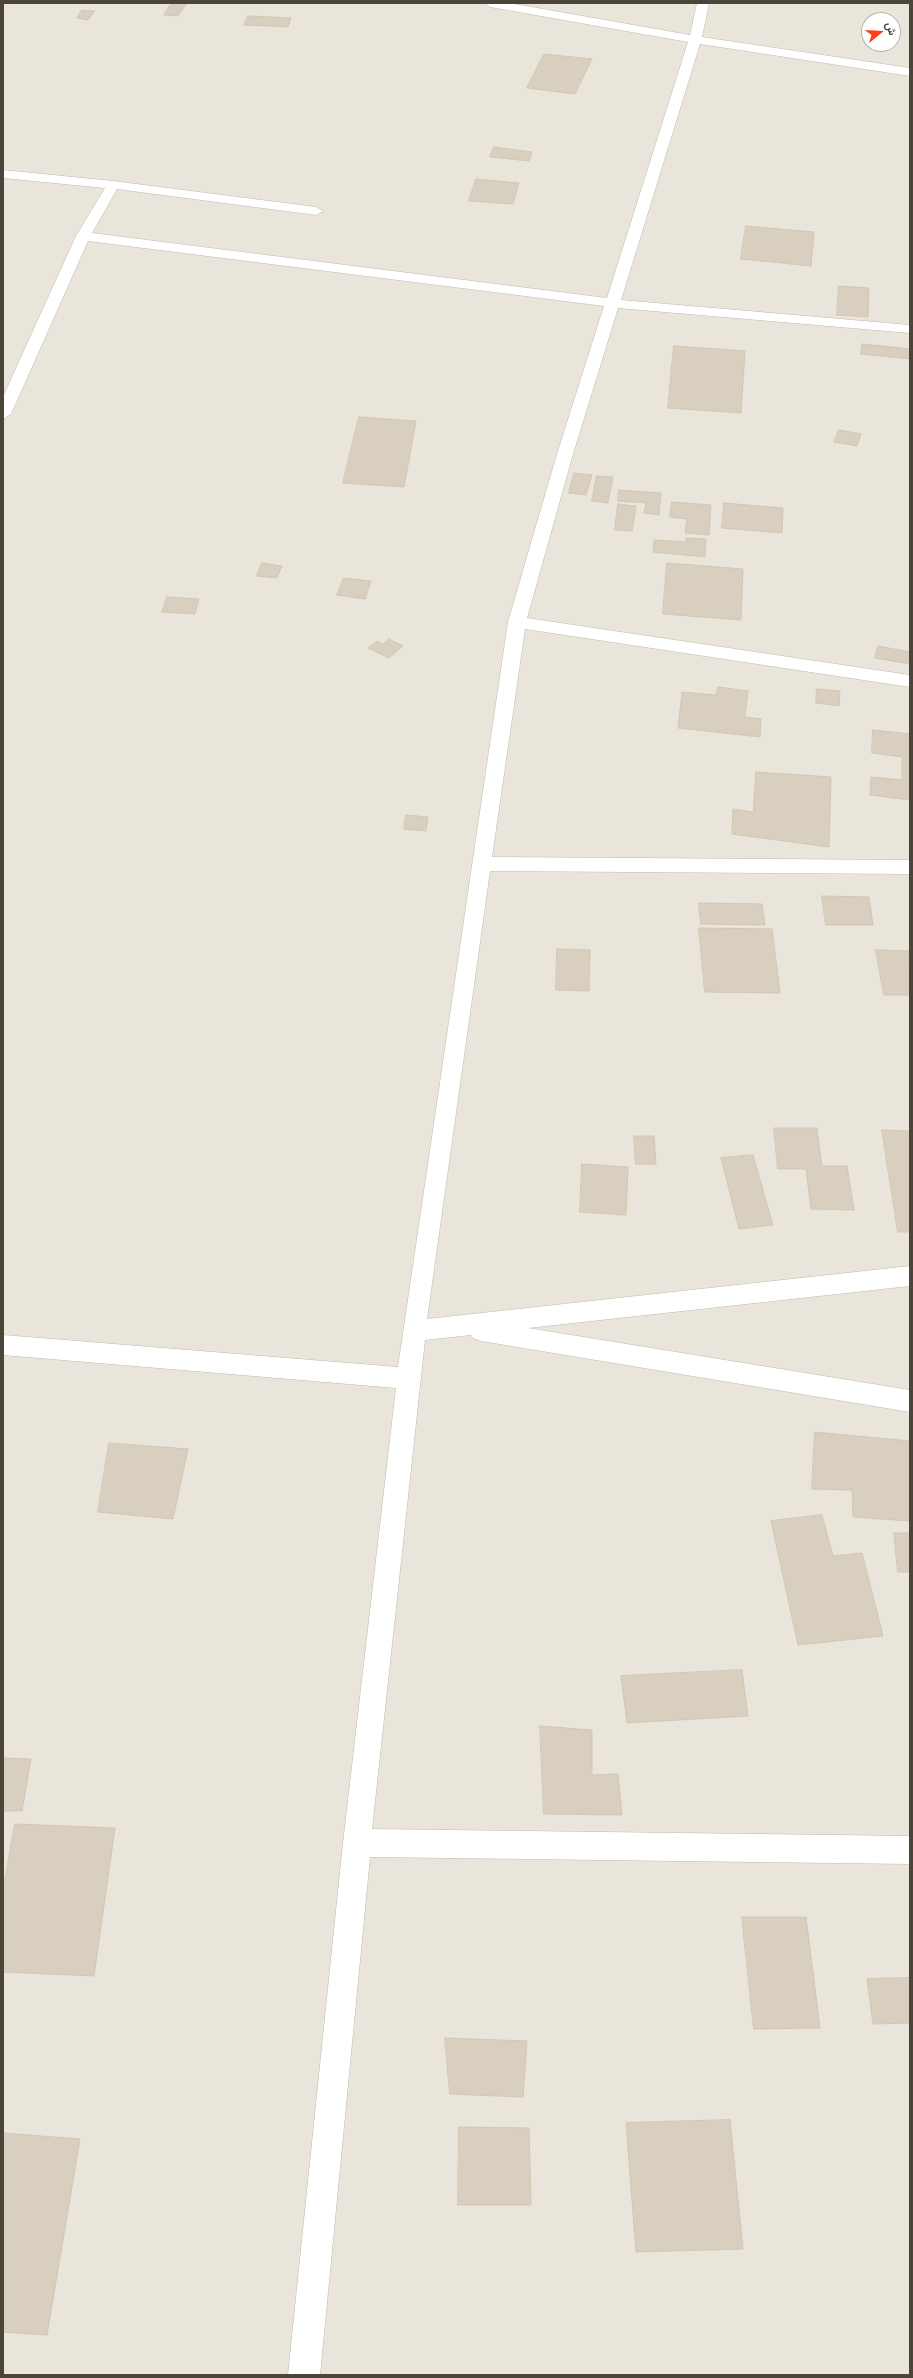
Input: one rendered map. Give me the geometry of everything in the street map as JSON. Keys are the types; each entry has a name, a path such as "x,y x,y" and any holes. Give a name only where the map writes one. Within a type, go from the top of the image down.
{"street":[{"path":"490,3 695,40 910,72"},
{"path":"304,2375 357,1843 410,1378 414,1331 517,622 611,303 695,40 702,3"},
{"path":"3,174 113,185 316,211"},
{"path":"3,414 83,236 113,185"},
{"path":"83,236 611,303 910,329"},
{"path":"517,622 910,681"},
{"path":"481,864 910,867"},
{"path":"414,1331 910,1276"},
{"path":"454,1327 910,1401"},
{"path":"3,1345 410,1378"},
{"path":"357,1843 910,1850"}],"shaded area":[{"path":"3,3 910,3 910,2375 3,2375"}],"building":[{"path":"172,3 187,3 178,16 164,15"},
{"path":"82,10 95,11 88,20 77,18"},
{"path":"248,16 291,18 288,27 244,25"},
{"path":"544,54 592,59 575,94 527,88"},
{"path":"494,147 532,152 529,161 490,157"},
{"path":"476,179 519,183 513,204 469,201"},
{"path":"746,226 814,232 811,266 741,259"},
{"path":"839,286 869,288 868,317 837,315"},
{"path":"862,344 910,349 910,359 861,354"},
{"path":"674,346 745,351 741,413 668,408"},
{"path":"359,417 416,421 404,487 343,483"},
{"path":"839,430 861,434 857,446 834,442"},
{"path":"574,473 592,475 586,495 569,493"},
{"path":"597,476 613,477 608,503 592,501"},
{"path":"619,490 661,493 659,515 644,513 646,503 618,501"},
{"path":"672,502 711,505 709,535 685,533 687,519 670,517"},
{"path":"724,503 783,508 782,533 722,528"},
{"path":"618,504 636,506 632,531 615,530"},
{"path":"686,538 706,539 705,557 653,552 654,540 686,542"},
{"path":"262,563 282,566 277,578 257,576"},
{"path":"667,563 743,569 741,620 663,614"},
{"path":"344,578 371,581 365,599 337,595"},
{"path":"167,597 199,599 195,614 162,612"},
{"path":"389,639 403,646 389,658 368,648 377,641 383,644"},
{"path":"878,646 910,652 910,664 875,658"},
{"path":"718,687 748,691 745,717 761,719 760,737 678,728 682,692 716,695"},
{"path":"817,689 840,691 839,706 816,703"},
{"path":"873,730 910,734 910,800 870,795 871,777 902,780 902,757 872,753"},
{"path":"756,772 831,777 829,847 732,834 733,809 753,812"},
{"path":"406,815 428,817 426,831 404,829"},
{"path":"822,896 869,897 873,925 826,925"},
{"path":"699,903 762,904 765,925 701,924"},
{"path":"699,928 772,929 780,993 705,992"},
{"path":"557,949 590,950 589,991 556,990"},
{"path":"876,950 909,951 910,995 884,995"},
{"path":"774,1128 817,1128 822,1166 847,1166 854,1210 811,1209 806,1169 778,1169"},
{"path":"882,1130 910,1131 910,1232 898,1232"},
{"path":"634,1136 654,1136 656,1164 636,1164"},
{"path":"753,1155 773,1225 739,1229 721,1158"},
{"path":"582,1164 628,1167 626,1215 580,1212"},
{"path":"815,1432 910,1441 910,1521 853,1517 852,1490 812,1489"},
{"path":"109,1443 188,1449 173,1519 98,1512"},
{"path":"822,1515 833,1556 862,1553 883,1636 798,1645 771,1521"},
{"path":"894,1533 910,1533 910,1572 898,1572"},
{"path":"742,1670 748,1716 627,1723 621,1676"},
{"path":"540,1726 592,1730 592,1775 618,1774 622,1815 544,1814"},
{"path":"3,1758 31,1759 22,1811 3,1811"},
{"path":"15,1824 115,1828 94,1976 3,1972 3,1891"},
{"path":"742,1917 806,1917 820,2028 754,2029"},
{"path":"910,1978 910,2023 873,2024 867,1979"},
{"path":"445,2038 527,2041 523,2097 450,2094"},
{"path":"730,2120 743,2249 636,2252 626,2123"},
{"path":"459,2127 529,2128 531,2205 458,2205"},
{"path":"3,2133 80,2139 47,2335 3,2332"}]}
